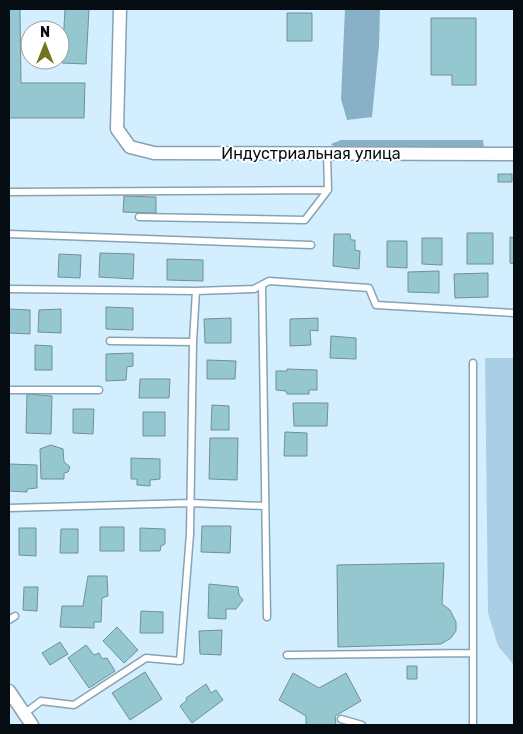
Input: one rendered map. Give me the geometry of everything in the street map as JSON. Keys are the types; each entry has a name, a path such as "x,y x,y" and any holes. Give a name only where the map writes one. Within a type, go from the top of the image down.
{"street":[{"name":"Индустриальная улица","path":"120,9 117,129 130,147 154,153 514,154"},
{"path":"9,691 32,725"}],"lane":[{"path":"139,217 305,220 328,190 327,153"},
{"path":"9,192 328,190"},
{"path":"9,234 311,245"},
{"path":"9,289 196,291 254,289 269,281 370,288 376,305 514,313"},
{"path":"262,285 267,617"},
{"path":"24,714 41,701 74,706 146,658 180,661 191,503 196,291"},
{"path":"110,341 194,342"},
{"path":"473,363 473,725"},
{"path":"9,390 99,390"},
{"path":"9,508 191,503 265,506"},
{"path":"9,620 15,616"},
{"path":"287,655 473,653"},
{"path":"341,719 362,725"}],"shaded area":[{"path":"345,9 380,9 379,45 372,117 347,120 341,99"},
{"path":"341,140 483,140 484,147 337,150 331,144"},
{"path":"485,358 514,358 514,665 498,646 488,613"}],"building":[{"path":"9,9 20,9 21,83 85,83 84,118 9,118"},
{"path":"65,9 89,9 86,64 70,63 70,20 64,20"},
{"path":"287,13 312,13 312,41 287,41"},
{"path":"431,18 476,18 476,85 452,85 452,75 431,75"},
{"path":"498,174 512,174 512,182 498,182"},
{"path":"124,196 156,197 156,213 123,212"},
{"path":"467,233 493,233 493,264 467,264"},
{"path":"334,234 350,234 351,240 355,240 355,250 360,251 359,269 333,266"},
{"path":"510,237 514,238 514,264 510,263"},
{"path":"422,238 442,238 442,265 422,264"},
{"path":"387,241 407,241 407,268 387,267"},
{"path":"100,253 134,254 133,279 99,277"},
{"path":"59,254 81,255 80,278 58,277"},
{"path":"167,259 203,260 203,281 167,280"},
{"path":"439,271 439,293 408,292 408,272"},
{"path":"488,273 488,297 455,298 454,274"},
{"path":"106,307 133,308 133,330 106,329"},
{"path":"9,309 30,310 30,334 9,333"},
{"path":"61,309 61,333 38,332 39,310"},
{"path":"231,318 231,343 205,343 204,319"},
{"path":"318,318 318,331 310,330 311,345 290,346 290,319"},
{"path":"331,336 356,338 356,359 330,358"},
{"path":"35,345 52,346 52,370 35,370"},
{"path":"133,353 133,366 127,367 126,380 106,381 106,354"},
{"path":"207,360 236,361 235,379 207,379"},
{"path":"287,369 317,370 317,390 309,390 309,394 287,394 286,391 276,390 276,371 287,371"},
{"path":"140,379 170,379 169,398 139,398"},
{"path":"27,394 52,396 51,434 26,433"},
{"path":"293,403 328,403 327,426 294,426"},
{"path":"212,405 229,406 229,430 211,430"},
{"path":"73,409 94,409 93,434 73,433"},
{"path":"143,412 165,412 165,436 143,436"},
{"path":"285,432 307,433 307,456 284,456"},
{"path":"210,438 238,438 237,480 209,479"},
{"path":"51,445 63,449 64,462 70,467 68,472 64,473 64,479 41,479 40,449"},
{"path":"131,458 160,459 160,479 150,480 150,486 137,485 137,479 131,479"},
{"path":"9,464 37,465 37,488 27,489 27,492 9,491"},
{"path":"202,526 231,526 230,553 201,552"},
{"path":"100,527 124,527 124,551 100,551"},
{"path":"19,528 36,528 36,556 19,555"},
{"path":"140,528 165,529 165,544 161,546 160,551 140,551"},
{"path":"61,529 78,529 78,553 60,553"},
{"path":"444,563 442,604 450,610 456,622 456,631 451,638 441,644 338,647 337,565"},
{"path":"88,576 107,576 108,596 102,598 101,622 94,622 94,628 60,627 62,606 83,606"},
{"path":"209,584 238,587 239,595 243,600 236,609 226,609 226,619 208,618"},
{"path":"24,587 38,587 37,611 23,610"},
{"path":"141,611 163,612 163,633 140,633"},
{"path":"117,627 138,650 124,663 103,641"},
{"path":"222,630 221,655 200,654 199,631"},
{"path":"60,642 68,654 50,665 42,653"},
{"path":"86,645 94,655 99,653 102,659 107,658 115,671 89,688 68,658"},
{"path":"407,666 417,666 417,679 407,679"},
{"path":"145,672 162,699 130,720 112,693"},
{"path":"293,673 319,688 346,673 361,701 335,716 336,725 306,725 306,716 279,700"},
{"path":"206,684 211,693 216,690 223,700 192,723 180,706 187,700 186,698"}]}
